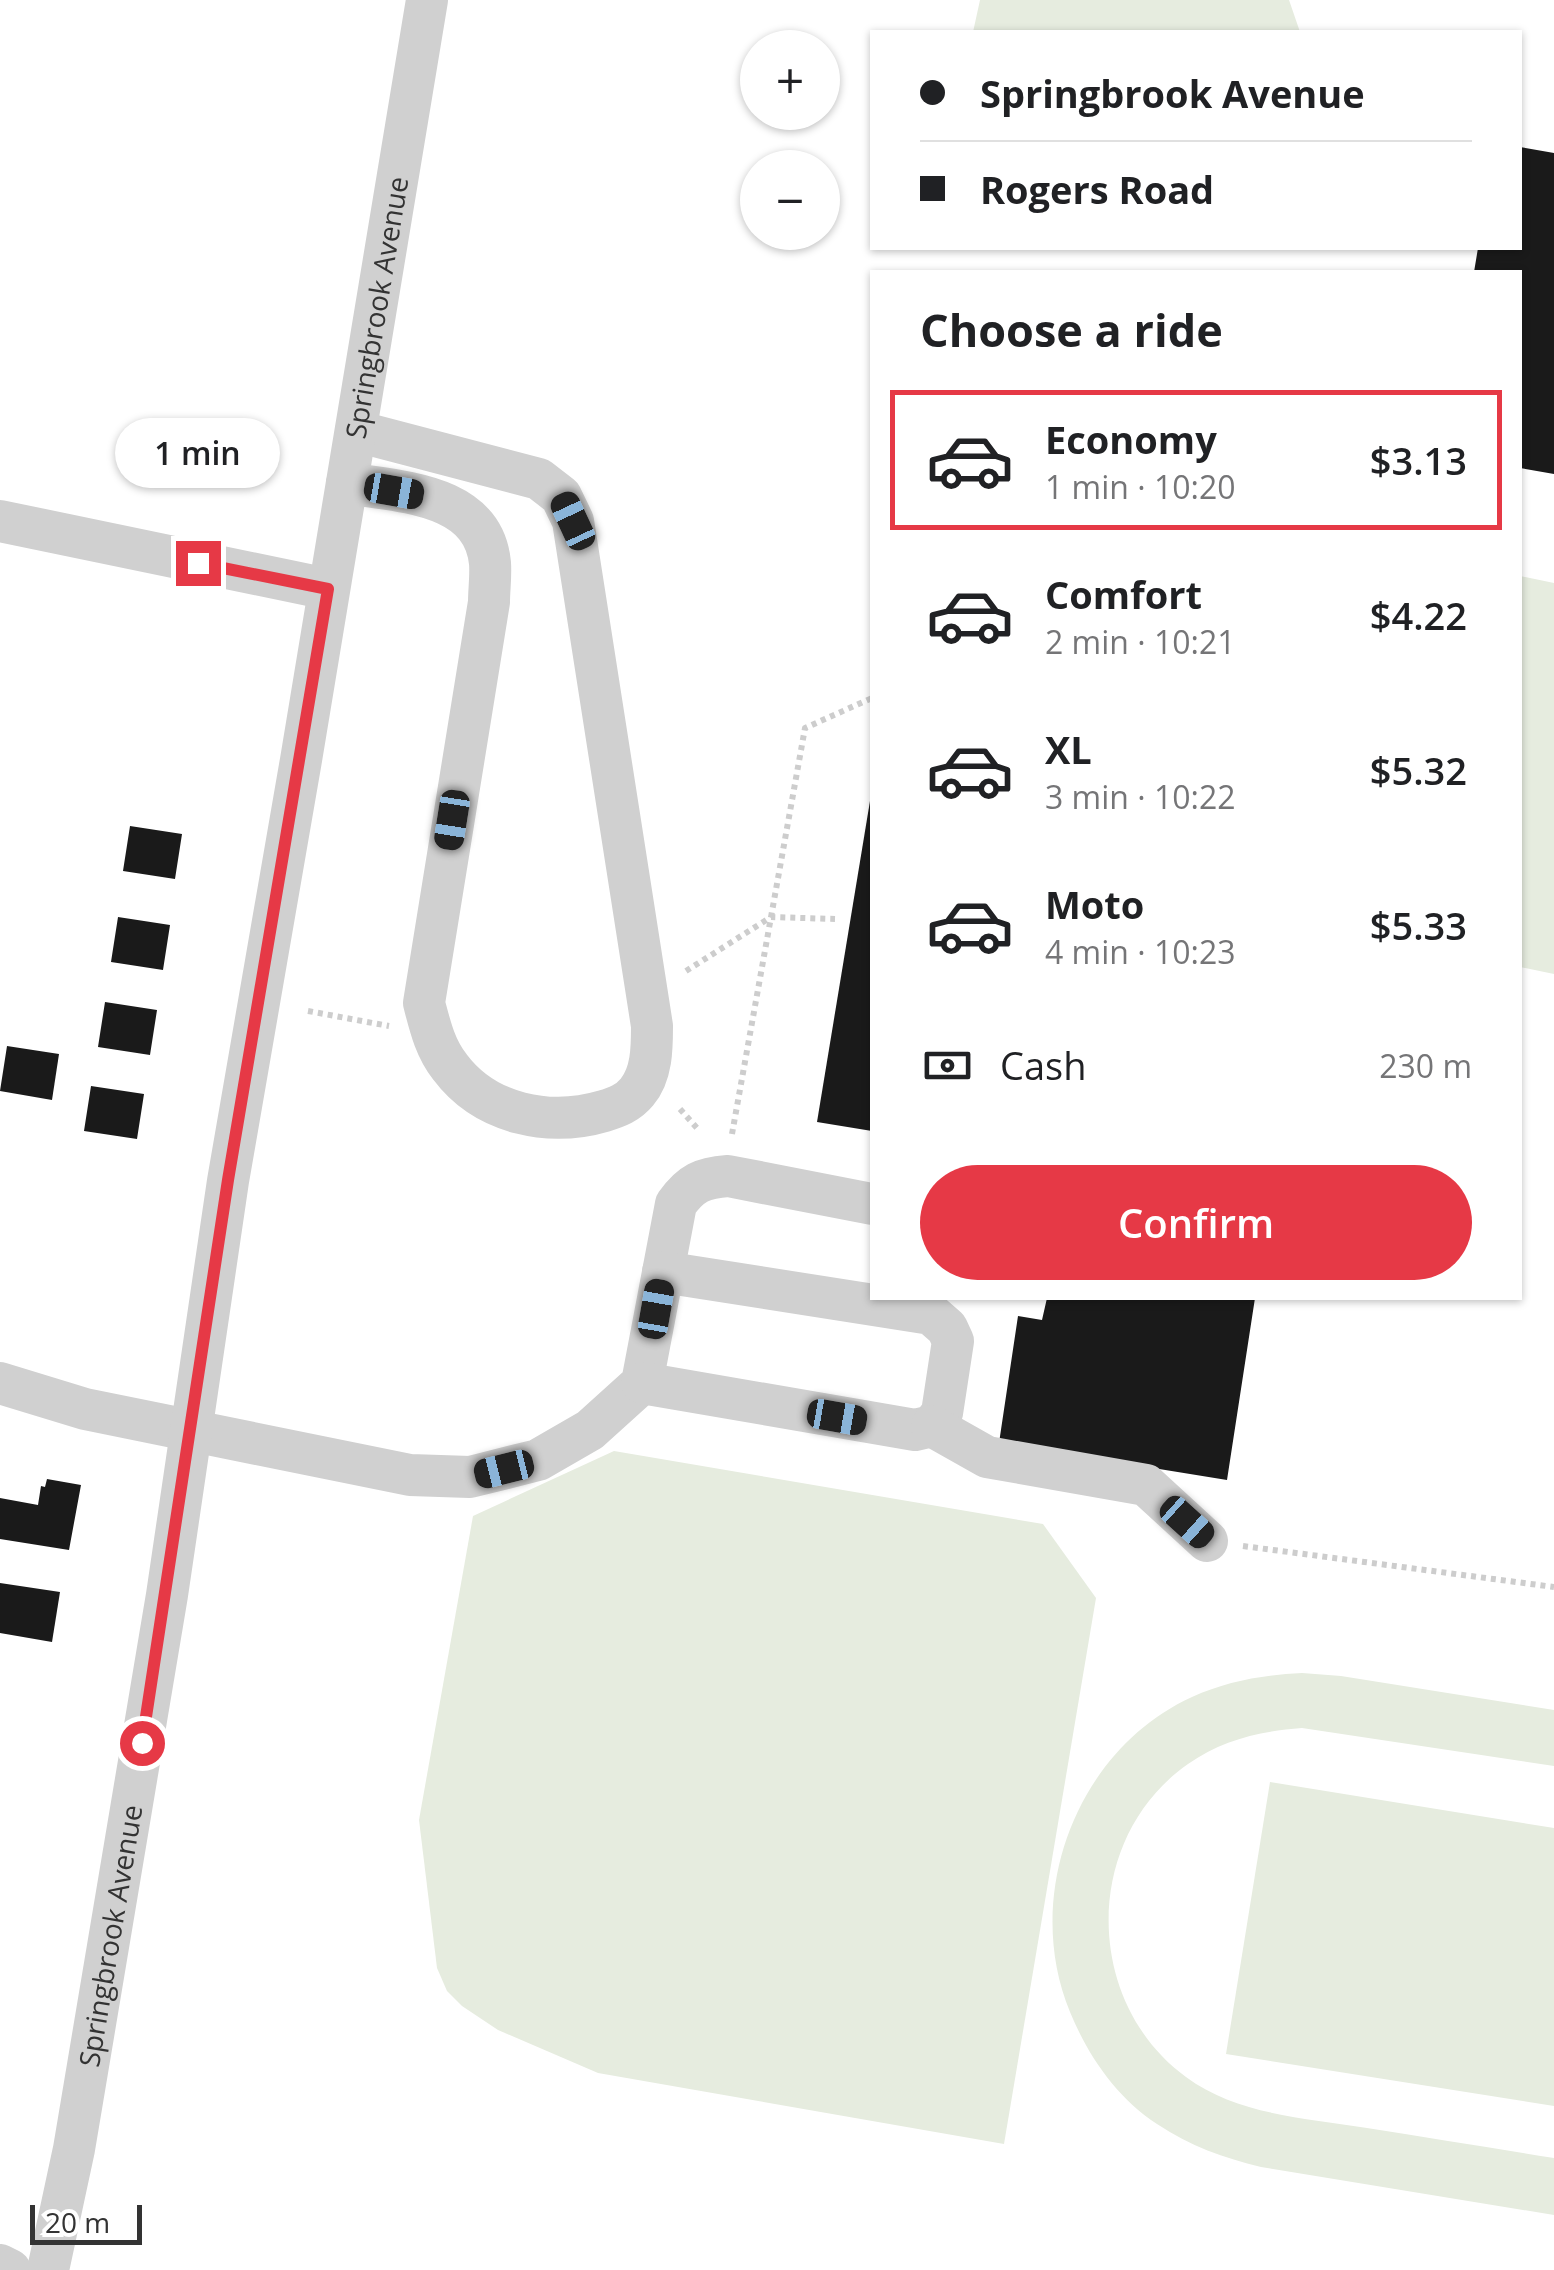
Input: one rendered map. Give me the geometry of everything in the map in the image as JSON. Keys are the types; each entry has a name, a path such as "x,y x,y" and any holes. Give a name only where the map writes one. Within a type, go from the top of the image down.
{"street":[{"name":"Springbrook Avenue","path":"48,2270 74,2149 167,1595 228,1180 427,0"},
{"path":"346,483 432,498 458,508 482,535 490,561 489,602 424,1003 434,1040 451,1069 484,1098 514,1112 547,1119 587,1116 621,1106 638,1091 652,1059 652,1026 573,521 561,496 539,479 356,431"},
{"path":"0,522 328,589"},
{"path":"0,1383 85,1409 410,1476 470,1477 538,1460 590,1430 642,1383 676,1204 689,1185 728,1176 870,1204"},
{"path":"663,1272 870,1298"},
{"path":"642,1383 915,1430 932,1426 942,1414 954,1341 931,1306 884,1300"},
{"path":"932,1426 988,1457 1146,1485 1207,1541"},
{"path":"0,2265 10,2270"}],"path":[{"path":"732,1134 805,728 870,699"},
{"path":"686,971 771,917 835,919"},
{"path":"308,1010 393,1026"},
{"path":"680,1109 697,1128"},
{"path":"1207,1541 1554,1587"}],"shaded area":[{"path":"980,0 1289,0 1299,30 973,30"},
{"path":"1522,576 1554,583 1554,974 1522,967"},
{"path":"614,1451 1043,1524 1096,1598 1004,2144 598,2073 498,2030 447,1991 437,1968 419,1820 473,1516"},
{"path":"1302,1673 1554,1710 1554,1766 1302,1728 1242,1738 1201,1756 1153,1796 1128,1834 1114,1876 1109,1920 1113,1965 1128,2007 1152,2045 1186,2077 1227,2100 1296,2117 1554,2158 1554,2215 1261,2167 1208,2150 1169,2132 1129,2102 1105,2075 1077,2028 1057,1967 1052,1921 1057,1875 1070,1831 1090,1789 1117,1752 1151,1721 1192,1697 1246,1680"},
{"path":"1270,1782 1554,1828 1554,2106 1226,2054"}],"building":[{"path":"1522,147 1554,153 1554,474 1522,468 1522,270 1474,270 1478,250 1522,250"},
{"path":"870,801 870,1131 817,1122"},
{"path":"130,826 182,834 175,879 123,871"},
{"path":"118,917 170,925 163,970 111,962"},
{"path":"105,1002 157,1010 150,1055 98,1047"},
{"path":"7,1046 59,1054 52,1100 0,1091"},
{"path":"91,1086 144,1094 137,1139 84,1131"},
{"path":"1047,1300 1255,1300 1227,1480 999,1443 1018,1316 1042,1320"},
{"path":"47,1479 81,1485 69,1550 0,1539 0,1498 38,1505 41,1486 45,1487"},
{"path":"0,1583 60,1592 52,1642 0,1633"}],"route":[{"path":"142,1743 228,1180 328,589 198,563"}]}
